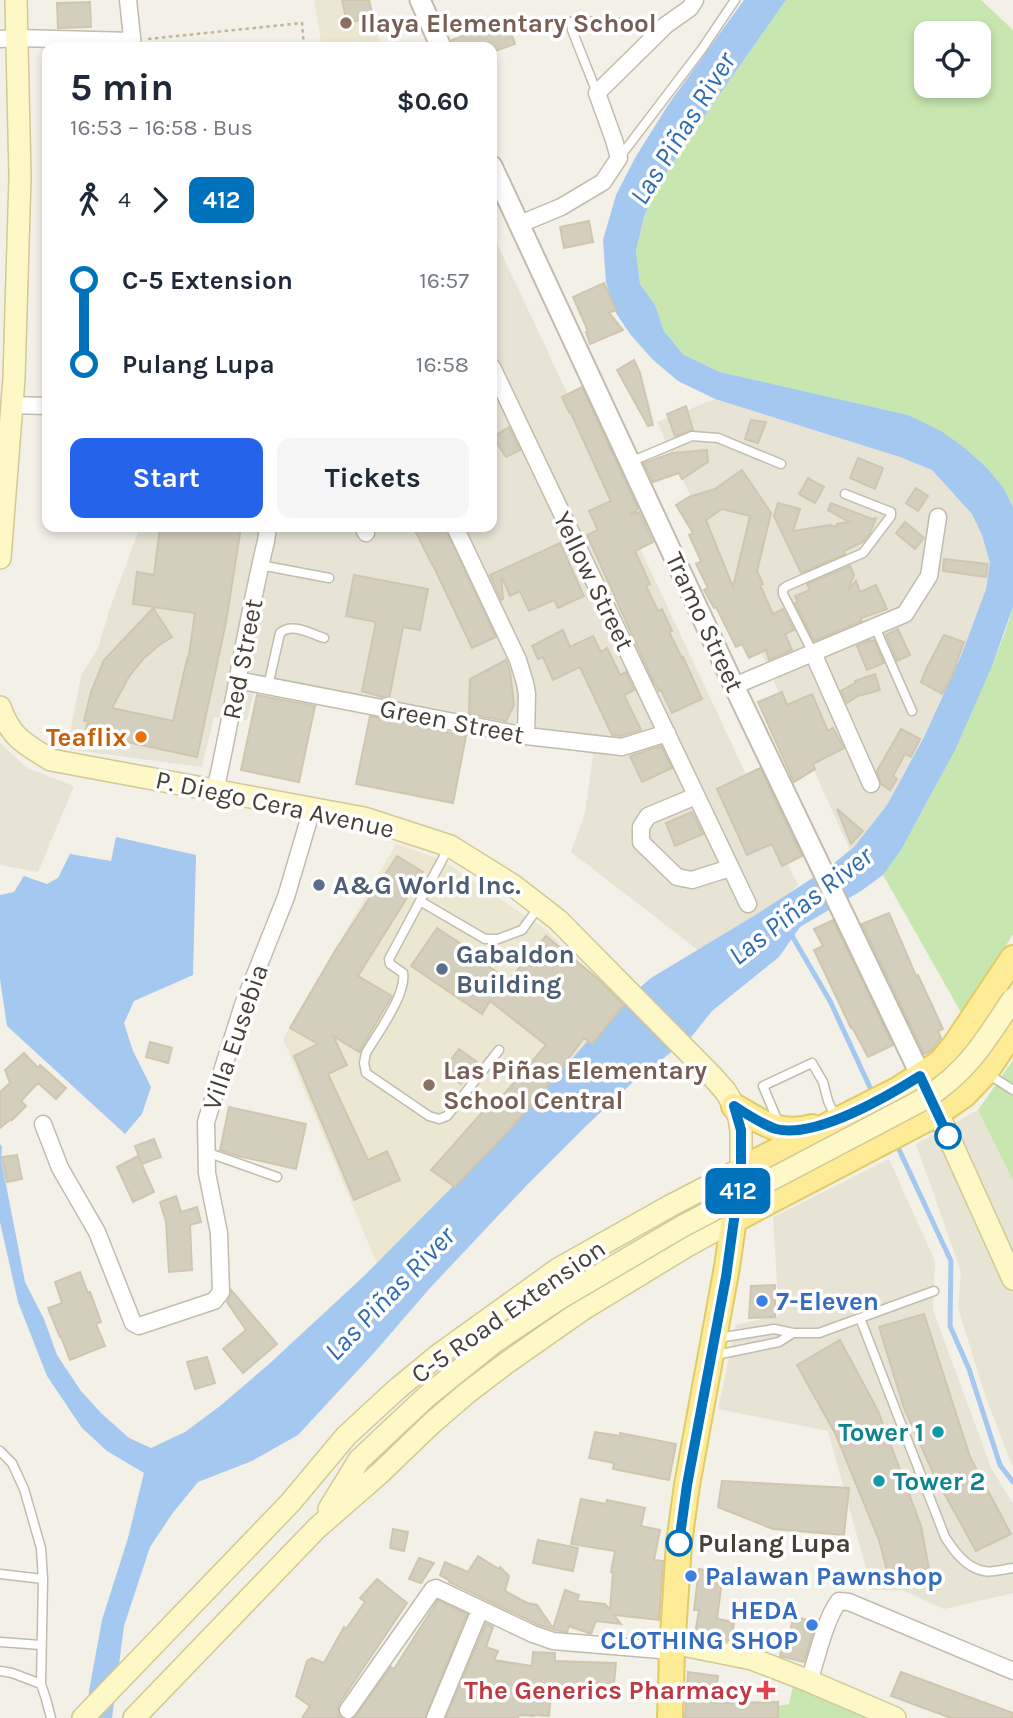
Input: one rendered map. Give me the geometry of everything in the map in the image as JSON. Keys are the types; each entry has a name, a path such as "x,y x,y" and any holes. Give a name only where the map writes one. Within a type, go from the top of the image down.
{"main road":[{"path":"0,558 7,416 14,378 20,177 9,38 16,0"},
{"name":"P. Diego Cera Avenue","path":"2,717 19,740 51,760 364,818 450,846 513,886 558,920 726,1091 741,1130 741,1169 713,1347 683,1508 672,1647 670,1718"},
{"name":"C-5 Road Extension","path":"83,1718 290,1503 346,1436 437,1356 558,1269 670,1206 897,1090 941,1062 956,1045 1013,957"},
{"name":"C-5 Road Extension","path":"290,1503 359,1460 426,1396 493,1343 557,1300 681,1227 933,1093 973,1058 1013,999"},
{"name":"C-5 Road Extension","path":"134,1718 317,1528 467,1393 585,1308 687,1246 938,1113 964,1095 985,1073 1013,1031"},
{"path":"920,1076 1013,1279"},
{"path":"734,1106 764,1124 789,1131 838,1119"},
{"name":"C-5 Road Extension","path":"317,1528 359,1460"},
{"path":"672,1647 752,1659 895,1718"}],"street":[{"path":"128,0 132,42"},
{"path":"420,0 433,42"},
{"path":"520,224 561,208 603,182 619,158 597,93 666,25 690,8 695,0"},
{"path":"9,38 91,42"},
{"name":"Tramo Street","path":"497,178 920,1076"},
{"name":"Yellow Street","path":"497,377 748,904"},
{"path":"7,416 42,407"},
{"path":"734,686 905,614 929,576 938,517"},
{"name":"Red Street","path":"215,791 268,532"},
{"path":"457,532 518,660 527,694 526,736"},
{"path":"813,653 871,784"},
{"name":"Green Street","path":"237,680 526,736 622,747 667,733"},
{"path":"696,796 648,816 641,827 641,842 677,877 692,880 730,868"},
{"name":"Villa Eusebia","path":"43,1124 60,1168 97,1232 133,1323 139,1326 214,1301 221,1292 219,1233 207,1173 206,1122 243,1005 286,897 312,809"},
{"path":"348,1710 436,1588 553,1641 672,1647"},
{"path":"810,1681 829,1619 839,1601 849,1602 1013,1671"},
{"path":"435,1718 480,1610"}],"lane":[{"path":"619,158 735,0"},
{"path":"597,93 571,22 576,20 666,25"},
{"path":"630,461 692,436 718,438 781,464"},
{"path":"813,653 783,594 783,589 863,552 891,516 891,512 845,494"},
{"path":"260,565 329,578"},
{"path":"268,686 280,633 284,629 291,627 324,638"},
{"path":"875,627 912,711"},
{"path":"450,846 389,959 390,964 403,973 401,994 366,1053 366,1073 429,1116 439,1119 447,1116 499,1050"},
{"path":"420,901 485,939 498,939 522,930 540,906"},
{"path":"782,1130 763,1086 812,1063 838,1119"},
{"path":"985,1073 1013,1090"},
{"path":"206,1152 276,1177"},
{"path":"713,1347 774,1329 793,1333 819,1333 934,1291"},
{"path":"860,1318 945,1537 954,1552 970,1566 985,1572 1013,1567"},
{"path":"713,1347 779,1342 793,1333"},
{"path":"0,1451 12,1463 24,1489 41,1548 41,1684 51,1718"},
{"path":"0,1574 43,1579"},
{"path":"0,1642 41,1645"},
{"path":"0,1671 41,1684"}],"path":[{"path":"148,42 302,23 304,42"}],"shaded area":[{"name":"Ilaya Elementary School","path":"314,0 368,0 380,42 321,42"},
{"path":"497,244 798,885 777,906 698,950 571,852 585,813 593,754 255,688 247,720 214,717 202,767 67,749 81,676 98,648 138,532 497,532"},
{"path":"715,399 900,457 932,470 972,514 982,535 990,563 986,589 961,656 924,736 887,805 850,850 657,422"},
{"path":"0,743 27,768 74,786 38,872 0,865"},
{"name":"Las Piñas Elementary School Central","path":"396,844 442,860 544,928 624,1004 380,1271 283,1039"},
{"path":"978,1110 1013,1181 1013,1466 984,1392 958,1308 961,1272 916,1144"},
{"path":"889,1159 935,1261 933,1310 992,1470 1013,1503 1013,1593 944,1609 902,1590 872,1590 828,1431 718,1409 736,1325 779,1315 773,1217"}],"green space":[{"path":"786,0 981,0 1013,30 1013,507 1003,487 965,448 908,415 720,372 684,355 664,331 655,305 640,284 636,251 644,217 656,189"},
{"path":"1013,607 1013,934 963,1016 883,875 944,769 991,668"},
{"path":"1013,1060 1013,1181 978,1110"},
{"path":"793,1686 865,1718 778,1718 778,1706 789,1704"}],"water":[{"name":"Las Piñas River","path":"744,0 786,0 656,189 644,217 636,251 640,284 655,305 664,331 684,355 720,372 908,415 941,431 987,468 1003,487 1013,507 1013,607 992,666 955,750 901,850 883,875 800,927 779,957 712,1011 692,1036 632,1083 587,1125 430,1288 298,1435 252,1461 198,1482 150,1547 124,1626 112,1718 89,1718 89,1691 102,1620 128,1538 144,1473 107,1451 82,1428 47,1376 18,1302 0,1222 0,1144 25,1282 44,1319 57,1355 81,1391 129,1438 151,1448 185,1432 269,1364 364,1276 477,1162 616,1008 651,978 757,914 828,868 854,847 887,805 924,737 961,656 986,589 990,563 982,535 972,514 932,470 900,457 715,399 678,381 652,359 614,310 606,282 603,240 616,195 668,105"},
{"path":"116,837 196,855 193,975 134,1001 124,1023 133,1051 151,1087 142,1114 125,1134 7,1026 0,979 0,895 14,892 24,876 47,884 58,878 70,854 111,861"}],"building":[{"path":"342,0 369,0 373,17 347,23"},
{"path":"90,2 91,27 58,28 57,3"},
{"path":"507,20 515,44 497,50 497,42 452,40"},
{"path":"589,221 593,242 564,248 560,227"},
{"path":"604,283 616,310 609,313 623,330 590,344 586,332 588,331 573,297"},
{"path":"634,360 640,373 653,425 648,426 617,370"},
{"path":"582,387 638,509 630,515 639,512 653,542 635,551 650,584 646,586 658,611 662,609 672,631 669,632 702,699 672,713 661,690 659,691 653,681 587,535 598,530 589,511 611,501 562,397"},
{"path":"686,406 693,430 675,436 667,414"},
{"path":"751,420 766,422 758,443 745,439"},
{"path":"509,427 520,450 506,457 497,443 497,434"},
{"path":"707,450 708,462 682,479 679,473 653,482 644,463 672,453"},
{"path":"858,458 883,468 875,489 850,478"},
{"path":"742,470 771,513 757,571 773,614 783,609 794,630 785,634 792,650 769,660 766,650 749,658 742,644 736,647 716,607 714,608 704,590 708,588 696,564 701,561 689,535 693,533 676,505 689,497 715,489","holes":["722,509 750,516 733,587 706,520"]},
{"path":"808,478 824,487 815,503 799,494"},
{"path":"916,488 928,496 918,511 906,503"},
{"path":"778,503 800,509 793,531 830,525 836,527 837,524 849,522 828,510 831,503 872,519 876,518 863,542 844,551 845,554 801,573 774,516"},
{"path":"905,522 924,538 915,549 896,533"},
{"path":"159,532 240,532 226,622 197,757 85,733 88,721 84,721 91,692 104,660 153,608 172,637 144,658 130,675 112,708 173,721 187,659 188,661 195,613 133,604 137,572 154,575"},
{"path":"416,532 447,532 496,637 472,648"},
{"path":"560,543 584,596 558,608 554,600 529,611 520,591 510,596 501,576 501,600 490,575"},
{"path":"944,559 988,564 986,577 943,571"},
{"path":"850,566 854,575 848,590 856,581 860,592 876,585 887,609 861,618 862,621 814,641 795,603 798,602 795,596 810,590 807,584"},
{"path":"354,575 428,589 420,630 403,627 389,699 362,691 376,622 346,616"},
{"path":"898,629 910,655 897,661 886,635"},
{"path":"563,630 570,647 593,636 601,652 607,648 620,675 626,672 634,690 624,695 641,730 621,736 612,735 580,667 553,680 543,657 538,659 532,646"},
{"path":"944,635 964,642 942,694 921,682"},
{"path":"874,640 884,663 867,670 857,646"},
{"path":"506,660 514,705 506,721 469,714 470,679"},
{"path":"875,674 880,690 858,696 847,703 841,691 855,681"},
{"path":"782,692 787,705 812,694 828,731 833,728 844,748 813,764 815,769 794,782 758,702"},
{"path":"257,695 315,706 299,782 241,770"},
{"path":"370,716 466,736 453,803 356,784"},
{"path":"901,729 920,739 911,757 905,754 893,776 897,779 890,790 881,784 877,771"},
{"path":"661,746 672,768 642,782 630,756"},
{"path":"760,768 802,856 782,866 772,844 747,855 717,789"},
{"path":"837,809 863,831 851,844"},
{"path":"692,812 703,834 675,846 666,823"},
{"path":"397,856 423,872 358,976 392,996 359,1052 333,1036 347,1065 328,1074 368,1160 387,1151 400,1180 354,1200 294,1056 318,1044 290,1028 335,951"},
{"path":"889,913 916,976 918,975 943,1029 938,1031 941,1038 931,1051 924,1054 862,924"},
{"path":"833,920 893,1045 868,1057 851,1028 814,950 823,946 814,929"},
{"path":"437,928 463,945 461,948 509,980 546,936 597,978 624,1005 592,1044 584,1038 566,1064 514,1125 455,1187 431,1170 486,1108 489,1112 546,1045 490,1001 482,1014 411,966"},
{"path":"150,1042 172,1048 168,1063 146,1057"},
{"path":"459,1049 477,1062 461,1084 443,1071"},
{"path":"24,1053 38,1068 40,1065 66,1088 56,1099 38,1083 21,1101 26,1106 0,1128 0,1092 10,1083 5,1070"},
{"path":"229,1107 306,1124 296,1169 220,1150"},
{"path":"154,1139 161,1157 142,1164 135,1146"},
{"path":"17,1155 22,1179 7,1182 2,1157"},
{"path":"138,1156 154,1192 133,1202 117,1167"},
{"path":"176,1196 181,1212 197,1207 201,1222 190,1225 192,1270 169,1272 166,1222 160,1202"},
{"path":"80,1272 101,1322 96,1324 105,1346 70,1360 48,1308 62,1303 55,1282"},
{"name":"7-Eleven","path":"775,1285 775,1317 749,1318 751,1286"},
{"path":"231,1290 277,1344 243,1373 223,1349 246,1330 227,1302"},
{"name":"Tower 1","path":"924,1314 970,1457 1011,1534 976,1551 934,1475 904,1408 879,1327"},
{"name":"Tower 2","path":"840,1340 878,1411 921,1526 929,1569 890,1582 879,1540 836,1435 797,1365"},
{"path":"207,1357 215,1383 195,1389 187,1362"},
{"path":"595,1432 620,1436 620,1433 676,1444 669,1480 613,1469 614,1463 589,1458"},
{"path":"722,1481 849,1488 844,1535 773,1529 718,1507"},
{"path":"581,1499 606,1504 607,1500 645,1508 641,1526 660,1530 654,1560 663,1561 659,1620 614,1615 621,1624 596,1621 591,1634 569,1626 567,1632 555,1630 449,1582 440,1575 445,1562 468,1572 478,1556 499,1569 500,1567 509,1576 505,1591 527,1603 537,1605 553,1628 565,1590 579,1595 577,1601 605,1604 610,1610 611,1572 615,1551 571,1544"},
{"path":"393,1529 408,1532 404,1551 390,1548"},
{"path":"538,1540 578,1548 573,1571 533,1563"},
{"path":"419,1558 434,1563 421,1583 409,1579"},
{"path":"699,1569 723,1572 717,1619 734,1622 731,1641 695,1634 699,1610 694,1610"},
{"path":"377,1579 407,1603 339,1704 341,1718 302,1718 310,1706 296,1696 307,1661 312,1658 324,1663 344,1627 346,1629 365,1602 360,1598"},
{"path":"438,1600 467,1614 425,1718 354,1718 391,1667 394,1669"},
{"path":"794,1616 816,1623 804,1662 780,1656 784,1634 789,1635"},
{"path":"486,1623 493,1627 486,1647 498,1651 494,1660 532,1666 533,1652 555,1653 555,1661 616,1663 614,1683 594,1683 594,1690 551,1690 549,1716 446,1718"},
{"path":"688,1672 718,1676 714,1703 778,1702 778,1718 685,1718"},
{"path":"901,1672 1013,1713 1013,1718 951,1718 891,1696"}],"waterway":[{"name":"Las Piñas River","path":"791,934 830,1001 874,1096"},
{"path":"896,1143 951,1261 950,1326 969,1369 1000,1465 1013,1482"}],"bus line":[{"name":"412","path":"679,1543 687,1485 726,1277 741,1169 741,1130 734,1106 777,1129 805,1129 840,1118 920,1076 948,1136"}],"place":[{"name":"Ilaya Elementary School","path":"346,23"},
{"name":"Teaflix","path":"141,737"},
{"name":"A&G World Inc.","path":"319,885"},
{"name":"Gabaldon Building","path":"442,969"},
{"name":"Las Piñas Elementary School Central","path":"429,1085"},
{"name":"7-Eleven","path":"762,1301"},
{"name":"Tower 1","path":"938,1432"},
{"name":"Tower 2","path":"879,1481"},
{"name":"Pulang Lupa","path":"679,1543"},
{"name":"Palawan Pawnshop","path":"691,1576"},
{"name":"HEDA CLOTHING SHOP","path":"812,1625"},
{"name":"The Generics Pharmacy","path":"766,1690"}]}
